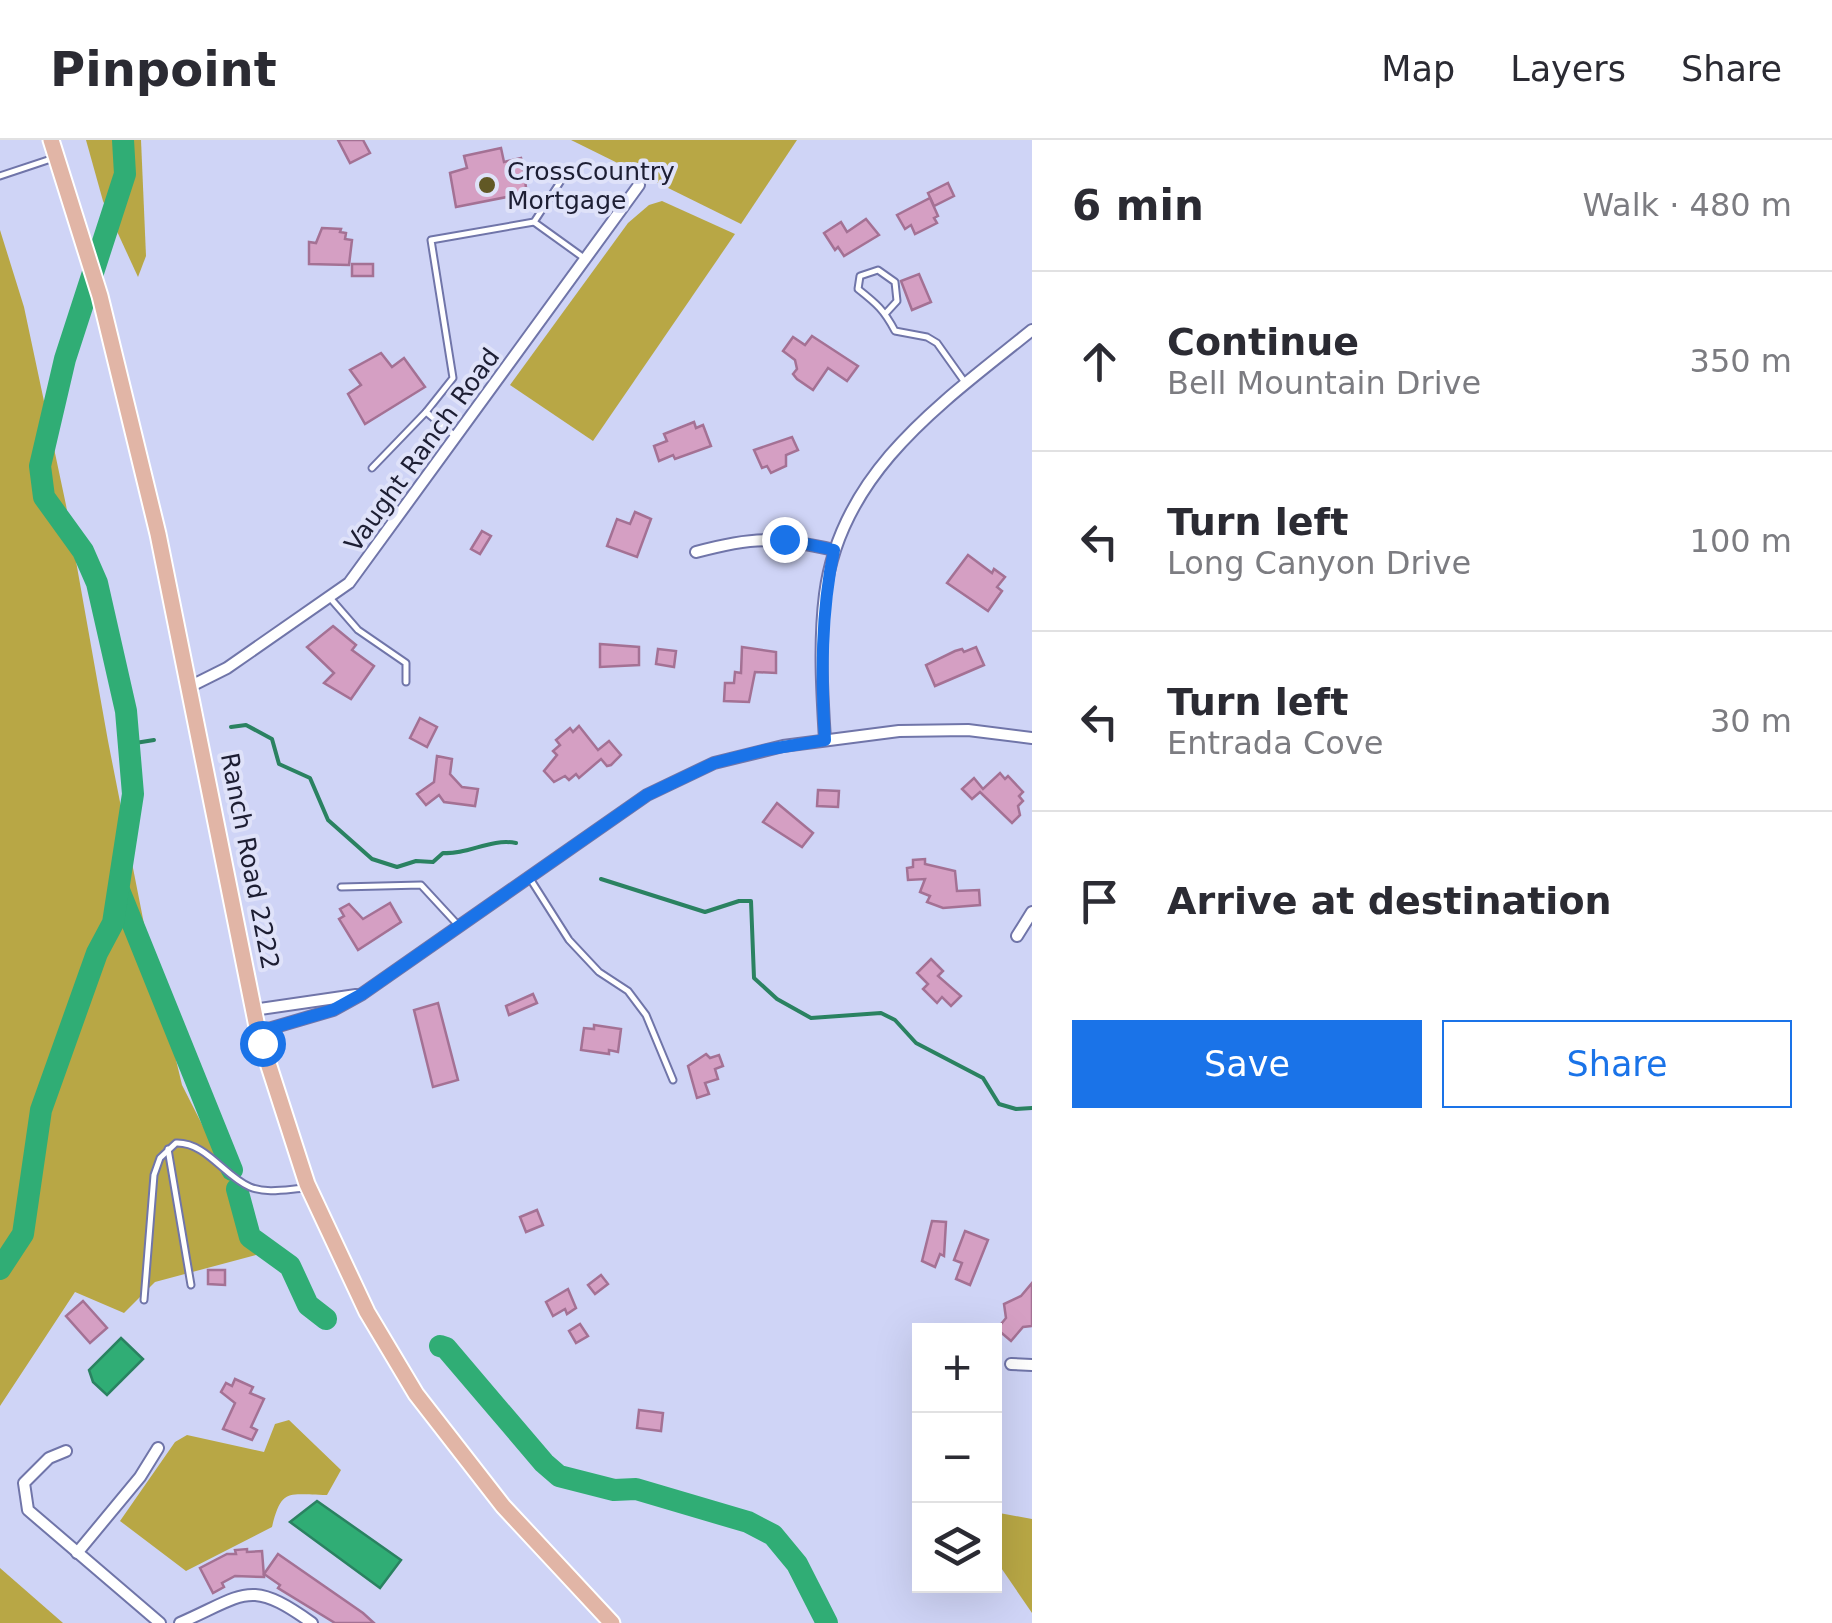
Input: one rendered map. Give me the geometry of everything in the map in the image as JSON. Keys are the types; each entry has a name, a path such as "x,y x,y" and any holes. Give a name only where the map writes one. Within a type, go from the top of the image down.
{"main road":[{"name":"Ranch Road 2222","path":"51,140 100,296 158,534 258,1032 308,1188 367,1312 416,1394 503,1506 612,1623"}],"street":[{"name":"Vaught Ranch Road","path":"189,687 227,668 349,583 639,186"},
{"path":"825,740 824,608 834,550 852,510 875,470 932,410 1032,330"},
{"path":"696,552 757,538 784,539 834,550"},
{"path":"258,1032 333,1010 362,994 647,795 687,775 748,754 825,740 935,728 1032,738"},
{"path":"1017,936 1032,912"},
{"path":"254,1010 362,994"},
{"path":"1011,1364 1032,1365"},
{"path":"77,1553 140,1477 158,1448"},
{"path":"66,1451 48,1458 24,1483 28,1510 160,1623"},
{"path":"180,1623 244,1594 257,1593 283,1602 307,1622"}],"lane":[{"path":"0,176 56,157"},
{"path":"534,222 568,170"},
{"path":"372,468 453,378 431,240 534,222 586,258"},
{"path":"886,313 897,301 895,282 878,270 860,276 858,289 886,313 896,332 937,344 966,383"},
{"path":"426,412 456,437"},
{"path":"328,597 358,630 406,663 406,682"},
{"path":"529,877 569,940 598,972 628,991 646,1015 673,1080"},
{"path":"341,888 421,885 460,926"},
{"path":"144,1300 154,1175 160,1158 176,1143 195,1146 235,1180 253,1189 308,1188"},
{"path":"168,1149 191,1285"}],"shaded area":[{"path":"86,140 141,140 146,256 138,277 103,201"},
{"path":"571,140 797,140 741,224"},
{"path":"662,201 735,234 593,441 510,385 628,223 649,205"},
{"path":"0,230 24,307 66,505 146,934 182,1085 267,1252 155,1282 124,1313 75,1292 0,1406"},
{"path":"121,1338 143,1359 107,1395 93,1382 89,1370"},
{"path":"289,1420 341,1470 327,1495 289,1496 279,1505 272,1527 186,1571 120,1521 175,1442 187,1435 264,1452 275,1424"},
{"path":"317,1501 401,1560 380,1588 290,1522"},
{"path":"1002,1513 1032,1519 1032,1613 1002,1569"},
{"path":"0,1568 63,1623 0,1623"}],"building":[{"path":"338,140 363,140 370,153 350,163"},
{"path":"501,148 504,162 521,158 527,193 456,207 450,173 467,168 464,156"},
{"path":"948,183 954,196 934,206 928,193"},
{"path":"930,198 937,223 915,234 911,225 905,229 897,215"},
{"path":"866,219 879,235 844,256 824,233 841,222 847,232"},
{"path":"322,228 341,229 346,233 345,239 352,240 349,265 309,264 309,242 316,243"},
{"path":"352,264 373,264 373,276 352,276"},
{"path":"919,274 931,302 912,310 901,281"},
{"path":"812,336 858,366 847,381 828,368 813,390 793,374 797,369 795,360 783,351 793,337 805,345"},
{"path":"381,353 392,367 404,358 425,387 365,424 348,394 361,385 350,370"},
{"path":"694,422 696,428 703,425 711,446 659,461 654,446 667,441 664,434"},
{"path":"792,437 798,450 786,455 786,466 771,473 767,466 762,468 754,450"},
{"path":"635,512 651,519 637,557 607,546 617,519 630,524"},
{"path":"482,531 491,536 480,554 471,549"},
{"path":"968,555 992,573 994,569 1005,577 997,587 1002,591 988,611 947,583"},
{"path":"333,626 356,645 352,650 374,666 351,699 324,683 334,673 307,647"},
{"path":"600,644 639,647 639,665 600,667"},
{"path":"742,647 776,652 776,673 755,672 749,702 724,701 725,683 734,683 735,672 741,673"},
{"path":"976,647 984,665 935,686 926,665 955,651"},
{"path":"658,649 676,651 674,667 656,664"},
{"path":"420,718 437,727 427,747 410,738"},
{"path":"579,726 598,750 609,741 621,755 607,766 601,759 579,778 576,774 569,780 565,776 554,782 544,771 557,755 553,751 560,745 556,740"},
{"path":"437,756 452,759 450,774 462,787 478,789 475,806 444,802 439,795 426,805 417,794 434,782"},
{"path":"1000,773 1023,792 1019,796 1023,801 1018,806 1020,815 1012,823 980,792 972,799 962,789 974,778 983,789"},
{"path":"818,790 839,791 838,807 817,806"},
{"path":"777,803 813,833 802,847 763,822"},
{"path":"925,859 925,864 955,871 957,891 979,890 980,905 943,908 927,902 930,896 920,892 925,879 908,880 907,868 913,867 913,860"},
{"path":"390,903 401,922 358,950 339,919 344,916 340,909 349,904 363,919"},
{"path":"931,959 943,971 938,976 961,996 951,1006 942,997 937,1003 923,989 928,984 917,973"},
{"path":"533,994 537,1003 509,1015 506,1006"},
{"path":"438,1003 458,1080 433,1087 414,1010"},
{"path":"594,1025 621,1029 618,1052 581,1050 584,1028 594,1029"},
{"path":"706,1054 710,1058 719,1055 723,1066 715,1069 718,1079 705,1083 709,1094 697,1098 688,1066"},
{"path":"537,1210 543,1225 526,1232 520,1217"},
{"path":"932,1221 946,1222 944,1256 940,1254 935,1267 922,1261"},
{"path":"965,1231 988,1240 970,1285 956,1279 962,1263 954,1260"},
{"path":"208,1270 225,1270 225,1285 208,1284"},
{"path":"601,1275 608,1284 595,1294 588,1285"},
{"path":"1032,1283 1032,1326 1023,1327 1011,1341 1002,1333 1004,1304 1021,1296"},
{"path":"568,1289 576,1308 553,1316 546,1302"},
{"path":"83,1301 107,1328 90,1343 66,1316"},
{"path":"580,1324 588,1336 576,1343 569,1331"},
{"path":"235,1379 253,1387 250,1393 264,1399 251,1427 257,1430 252,1440 223,1429 235,1403 221,1392 226,1383 232,1386"},
{"path":"639,1410 663,1413 661,1431 637,1428"},
{"path":"235,1550 262,1551 264,1577 235,1576 213,1593 200,1568 227,1554 236,1554"},
{"path":"278,1554 374,1623 335,1623 278,1588 280,1585 264,1574"}],"waterway":[{"path":"0,1269 23,1234 41,1110 97,953 113,923 133,794 126,711 97,583 83,551 44,497 40,466 65,359 125,174 123,140"},
{"path":"231,727 246,725 272,739 279,764 310,778 328,820 372,859 397,867 416,861 433,862 443,853 516,843"},
{"path":"129,744 154,740"},
{"path":"601,879 705,912 751,901 754,978 777,999 811,1018 881,1013 895,1020 916,1043 983,1078 999,1104 1032,1108"},
{"path":"119,890 232,1170"},
{"path":"237,1189 250,1237 290,1266 308,1305 326,1319"},
{"path":"440,1346 446,1348 559,1476 614,1490 636,1489 748,1522 773,1535 797,1564 827,1623"}],"place":[{"name":"CrossCountry Mortgage","path":"487,185"}],"route":[{"path":"262,1043 258,1032 333,1010 362,994 647,795 714,763 825,740 823,634 825,594 834,550 784,539"}]}
